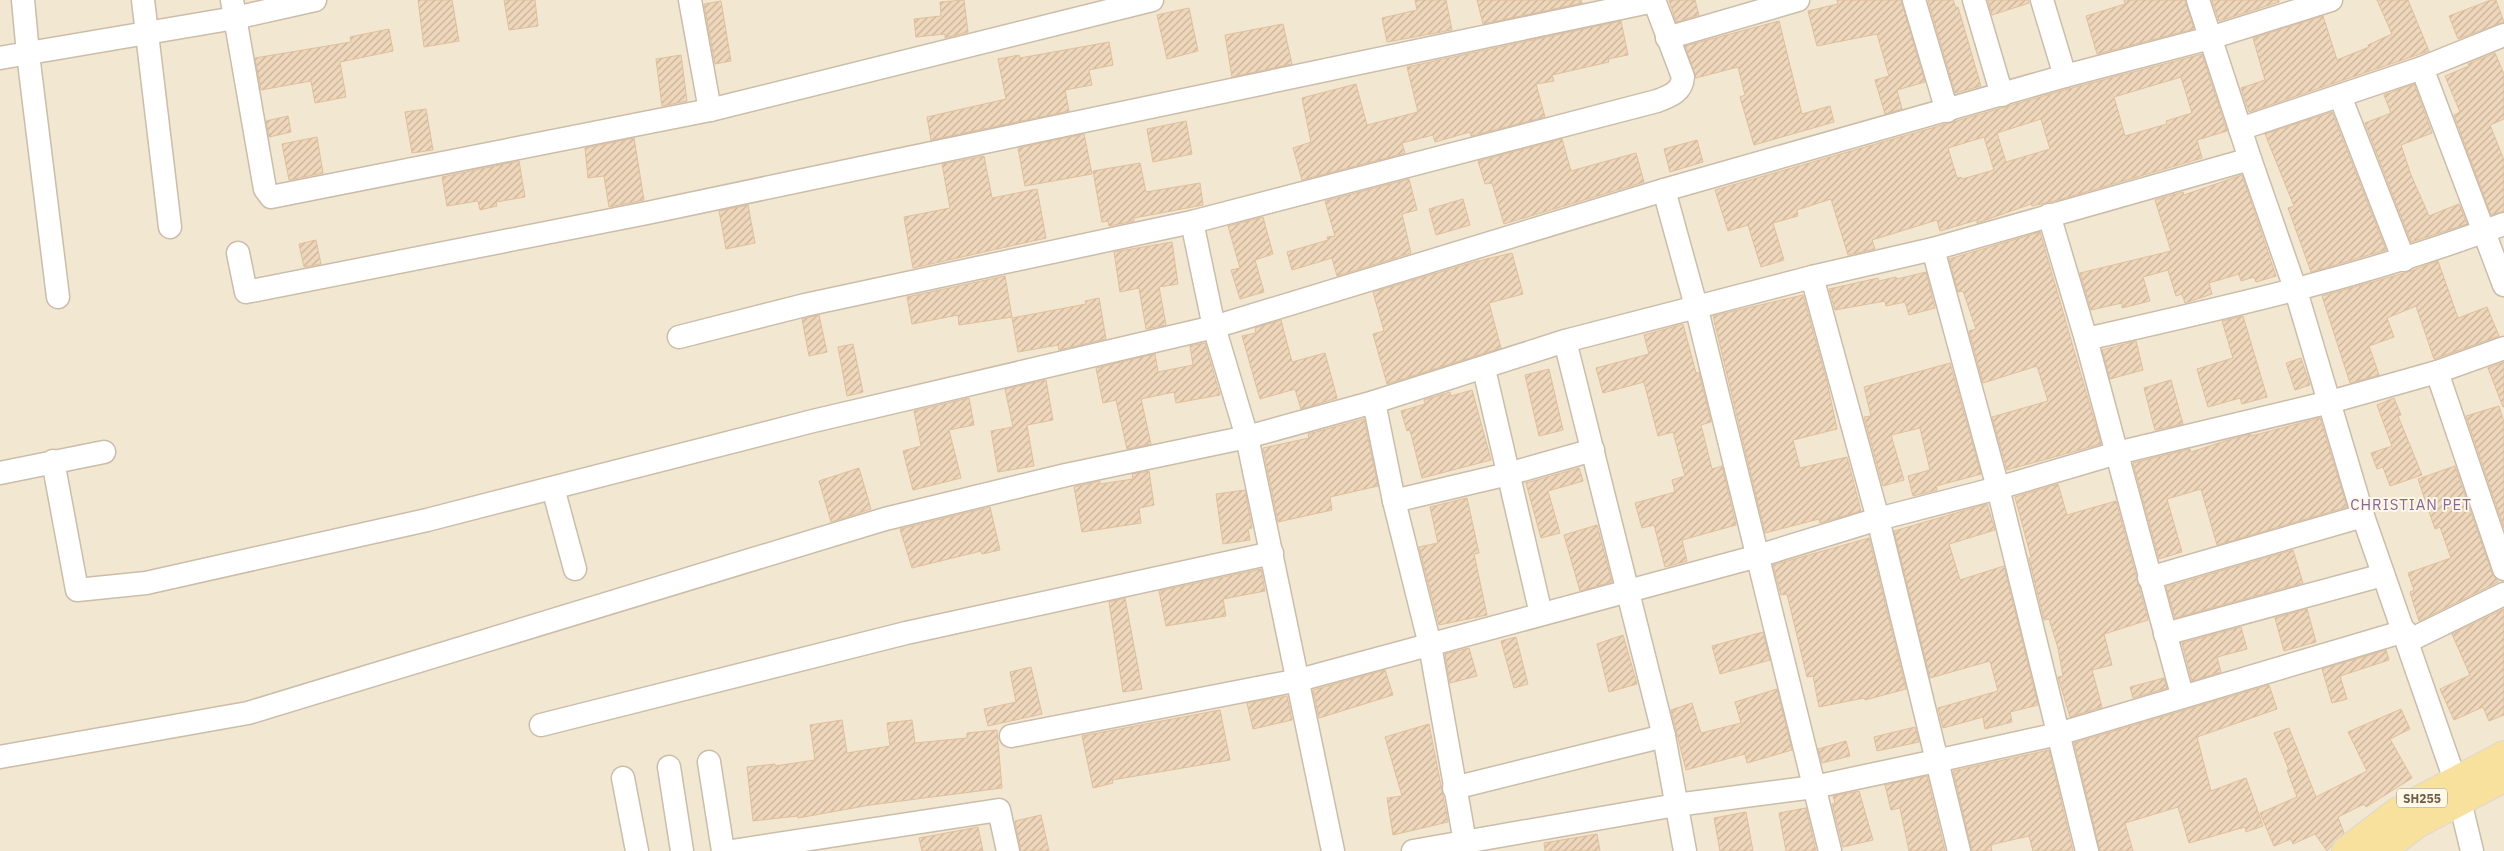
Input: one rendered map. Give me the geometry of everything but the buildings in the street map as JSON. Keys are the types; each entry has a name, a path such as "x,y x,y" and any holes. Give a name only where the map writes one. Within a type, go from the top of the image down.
{"main road":[{"name":"SH255","path":"2381,851 2504,755"},
{"name":"SH255","path":"2346,851 2396,812 2458,789 2504,778"}],"street":[{"path":"23,0 58,297"},
{"path":"143,0 170,226"},
{"path":"0,58 147,32 234,9 315,0"},
{"path":"690,0 710,110"},
{"path":"234,9 265,190 271,197 710,110 1152,0"},
{"path":"238,253 246,292 647,213 1654,0 1683,77 1683,84 1671,96 1192,222 805,304 679,337"},
{"path":"1667,38 1798,0"},
{"path":"1914,0 1947,111"},
{"path":"1974,0 2002,94"},
{"path":"2042,0 2065,76"},
{"path":"2198,0 2250,160 2296,291 2363,516 2458,789 2472,851"},
{"path":"53,461 77,590 146,583 426,520 813,421 1214,327 1664,190 2065,76 2210,38 2331,0"},
{"path":"2240,129 2502,40"},
{"path":"2422,68 2504,285"},
{"path":"2340,96 2404,260"},
{"path":"0,757 248,713 885,519 1066,475 1247,437 1484,369 1565,341 1812,277 1933,249 2250,160"},
{"path":"1664,190 1696,306 1830,851"},
{"path":"2049,215 2086,339 2182,696"},
{"path":"1192,222 1214,327 1247,437 1299,680 1332,851"},
{"path":"2086,339 2296,291 2404,260 2504,224"},
{"path":"1933,249 1998,488 2087,851"},
{"path":"1812,277 1878,520 1959,851"},
{"path":"1565,341 1664,736 1686,851"},
{"path":"1012,736 1299,680 1758,556 1878,520 1998,488 2117,453 2330,402 2437,372 2504,348"},
{"path":"1484,369 1541,614"},
{"path":"2437,372 2504,569"},
{"path":"1374,402 1394,501 1430,645 1465,842"},
{"path":"1394,501 1508,474 1593,450"},
{"path":"0,473 104,452"},
{"path":"553,488 575,569"},
{"path":"2149,578 2363,516"},
{"path":"541,725 906,633 1272,553"},
{"path":"2165,634 2383,574"},
{"path":"1413,851 1676,805 1814,787 2058,734 2182,696 2406,636 2504,594"},
{"path":"1454,788 1664,736"},
{"path":"709,762 723,851"},
{"path":"669,767 682,851"},
{"path":"623,778 637,851"},
{"path":"732,851 1000,810 1008,851"}],"shaded area":[{"path":"0,0 2504,0 2504,851 0,851"}],"district":[{"name":"CHRISTIAN PET","path":"2411,504"}]}
